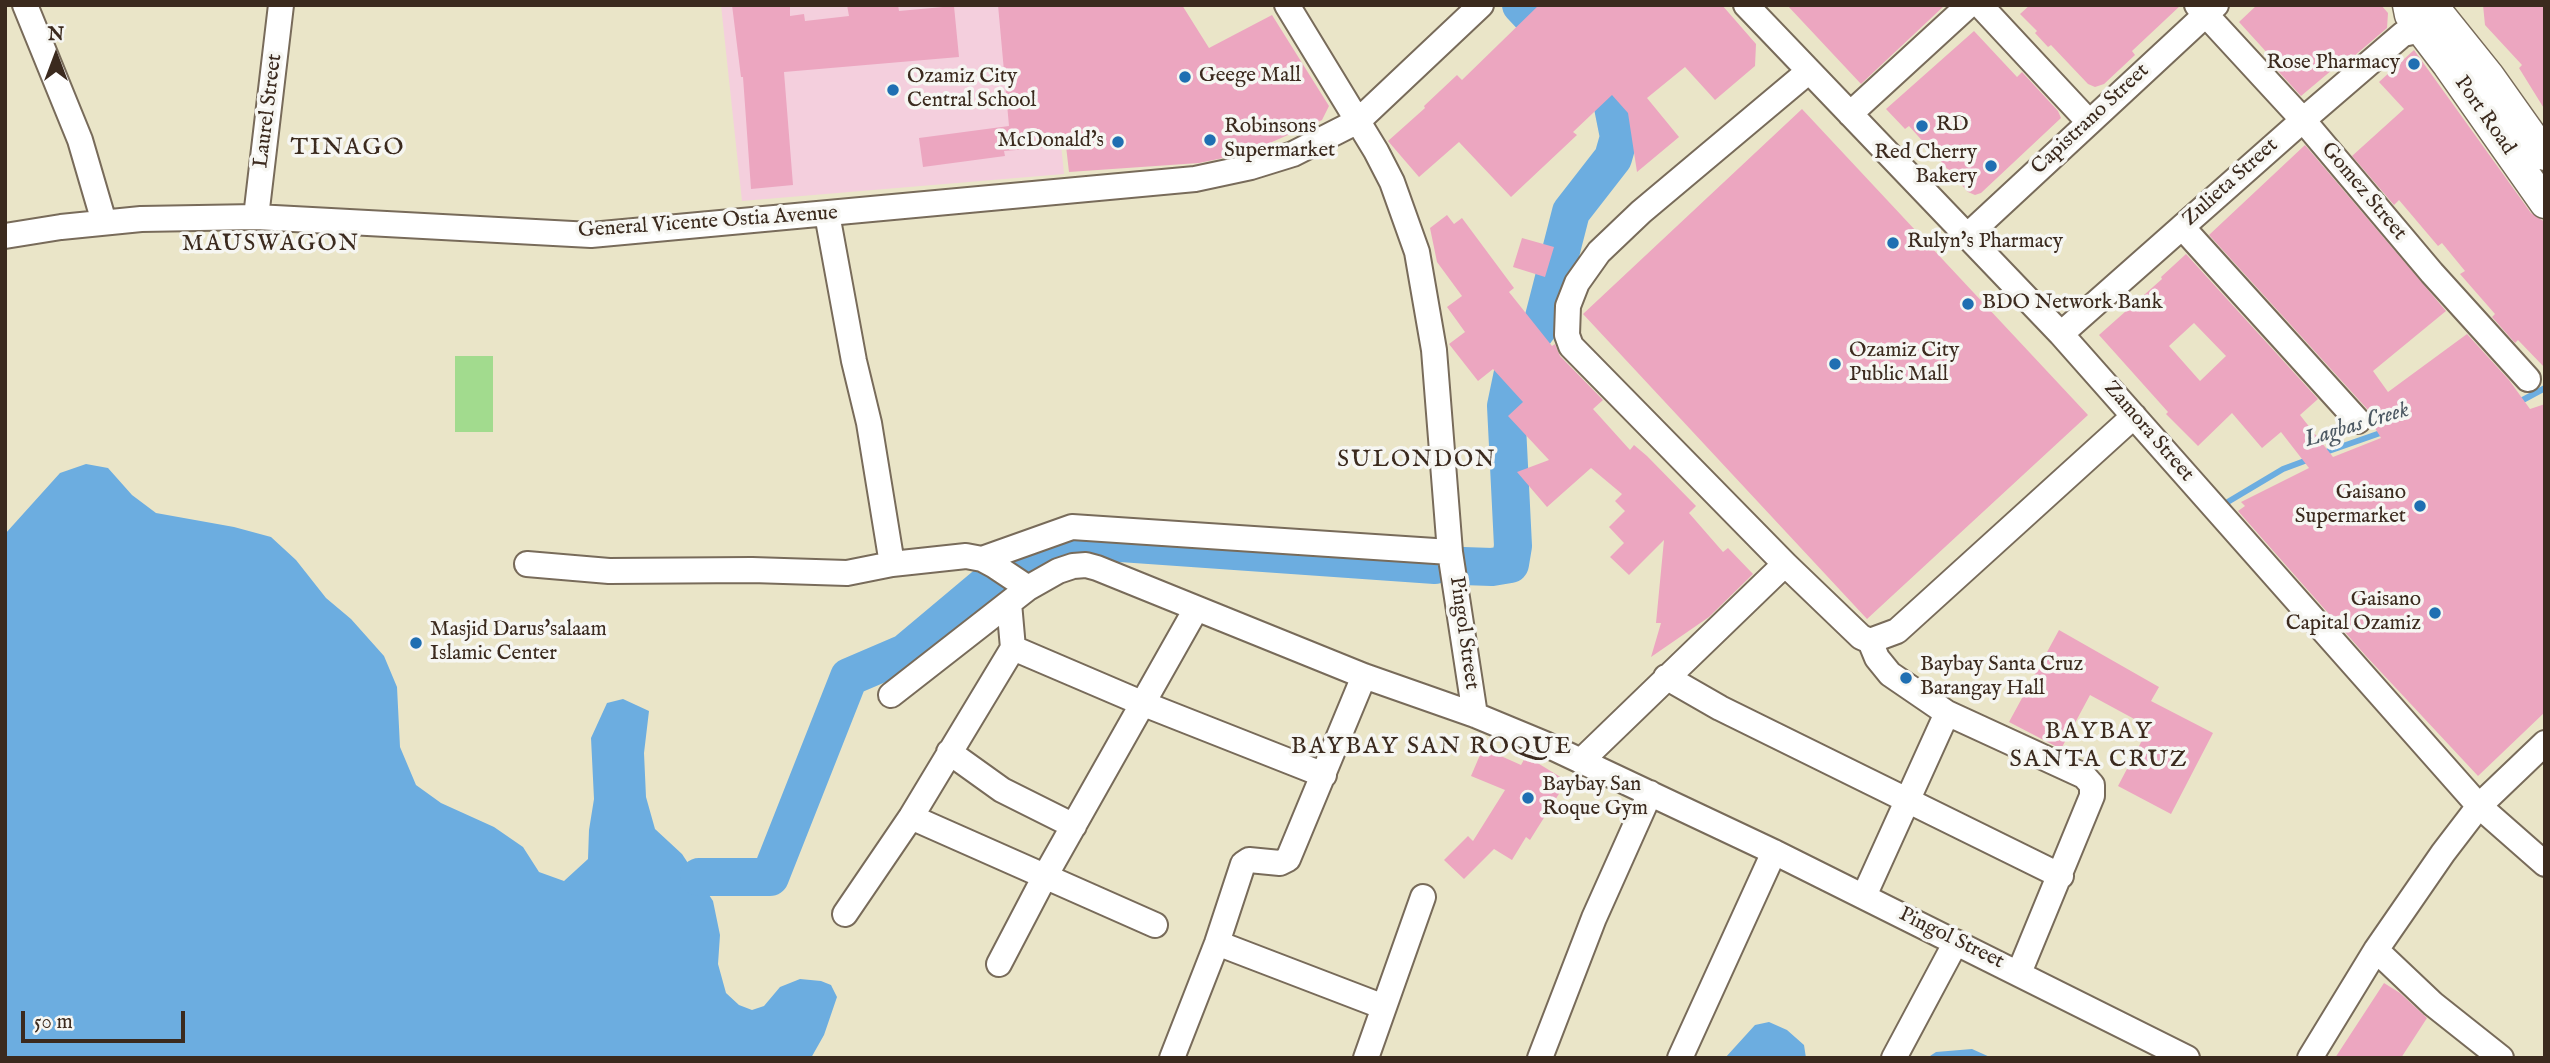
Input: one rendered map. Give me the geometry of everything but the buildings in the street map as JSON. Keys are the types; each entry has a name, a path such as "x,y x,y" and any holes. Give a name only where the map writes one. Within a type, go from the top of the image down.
{"main road":[{"name":"Port Road","path":"2423,14 2489,76 2545,155"},
{"name":"Port Road","path":"2423,14 2545,203"}],"street":[{"path":"25,5 80,140 104,222"},
{"name":"Laurel Street","path":"256,217 281,5"},
{"name":"Pingol Street","path":"1287,5 1392,182 1416,252 1434,350 1450,552 1475,715 1581,761 1774,852 2019,973 2174,1055"},
{"name":"General Vicente Ostia Avenue","path":"5,236 104,222 256,217 591,235 1195,179 1251,167 1293,154 1358,121 1481,5"},
{"name":"Zamora Street","path":"1746,5 2061,334 2479,806 2545,864"},
{"path":"1850,114 1969,5"},
{"path":"1980,5 2089,122"},
{"name":"Capistrano Street","path":"1967,236 2206,8"},
{"name":"Gomez Street","path":"2206,8 2432,273 2528,379"},
{"name":"Zulieta Street","path":"2061,334 2423,14"},
{"path":"1809,71 1641,212 1599,252 1577,283 1568,306 1567,335 1572,346 1785,564 1861,637 1870,641 1877,658 1890,674 1947,713 2084,776 2092,785 2092,796 2061,876 2019,973"},
{"path":"827,214 854,361 869,423 892,564"},
{"path":"2182,227 2358,421"},
{"path":"1870,641 1897,631 2134,416"},
{"path":"527,564 608,571 752,570 846,573 892,564 966,556 982,559 1072,527 1450,552"},
{"path":"982,559 1019,596"},
{"path":"1581,761 1785,564"},
{"path":"891,695 1019,596 1058,571 1086,565 1364,676 1475,715"},
{"path":"845,914 911,817 1013,648 1019,596"},
{"path":"999,964 1196,609"},
{"path":"1013,648 1144,704 1324,775"},
{"path":"1172,1058 1217,943 1243,864 1249,860 1280,863 1288,859 1364,676"},
{"path":"1667,677 1720,708 2061,876"},
{"path":"1864,896 1947,713"},
{"path":"2310,1058 2407,902 2479,806 2545,743"},
{"path":"950,752 1002,790 1074,826"},
{"path":"1540,1058 1594,918 1650,793"},
{"path":"911,817 1155,925"},
{"path":"1681,1058 1774,852"},
{"path":"1366,1058 1423,897"},
{"path":"1894,1058 1956,942"},
{"path":"1217,943 1384,1007"},
{"path":"2376,950 2433,1004 2501,1058"}],"shaded area":[{"name":"Ozamiz City Central School","path":"721,5 1047,5 1064,174 742,201"}],"green space":[{"path":"455,356 493,356 493,432 455,432"}],"water":[{"path":"86,464 108,468 132,495 156,513 234,527 271,537 296,560 326,598 351,619 384,656 397,687 400,747 416,785 441,803 494,827 523,847 539,872 564,881 588,859 594,799 591,738 607,703 623,699 649,711 644,753 646,797 655,829 682,854 713,901 720,935 718,964 726,993 739,1005 752,1010 764,1006 780,987 800,979 831,985 837,997 824,1035 811,1058 5,1058 5,534 60,473"},
{"path":"1769,1022 1787,1030 1804,1045 1806,1058 1725,1058 1755,1025"},
{"path":"1972,1049 1992,1058 1927,1058 1936,1052"}],"waterway":[{"path":"1463,566 1492,567 1510,564 1513,546 1506,406 1516,358 1543,321 1571,212 1613,158 1619,137 1612,102 1521,5"},
{"name":"Lagbas Creek","path":"2519,402 2545,388"},
{"name":"Lagbas Creek","path":"2323,453 2386,431"},
{"name":"Lagbas Creek","path":"2226,503 2283,469 2310,459"},
{"path":"1018,563 1052,547 1121,543 1435,565"},
{"path":"699,877 770,877 849,677 905,653 992,580"}],"place":[{"name":"Rose Pharmacy","path":"2414,64"},
{"name":"Geege Mall","path":"1185,77"},
{"name":"Ozamiz City Central School","path":"893,90"},
{"name":"RD","path":"1922,126"},
{"name":"Robinsons Supermarket","path":"1210,140"},
{"name":"McDonald's","path":"1118,142"},
{"name":"Red Cherry Bakery","path":"1991,166"},
{"name":"Rulyn's Pharmacy","path":"1893,243"},
{"name":"BDO Network Bank","path":"1968,304"},
{"name":"Ozamiz City Public Mall","path":"1835,364"},
{"name":"Gaisano Supermarket","path":"2420,506"},
{"name":"Gaisano Capital Ozamiz","path":"2435,613"},
{"name":"Masjid Darus'salaam Islamic Center","path":"416,643"},
{"name":"Baybay Santa Cruz Barangay Hall","path":"1906,678"},
{"name":"Baybay San Roque Gym","path":"1528,798"}],"district":[{"name":"TINAGO","path":"348,149"},
{"name":"MAUSWAGON","path":"271,245"},
{"name":"SULONDON","path":"1417,461"},
{"name":"BAYBAY SANTA CRUZ","path":"2099,747"},
{"name":"BAYBAY SAN ROQUE","path":"1432,748"}]}
